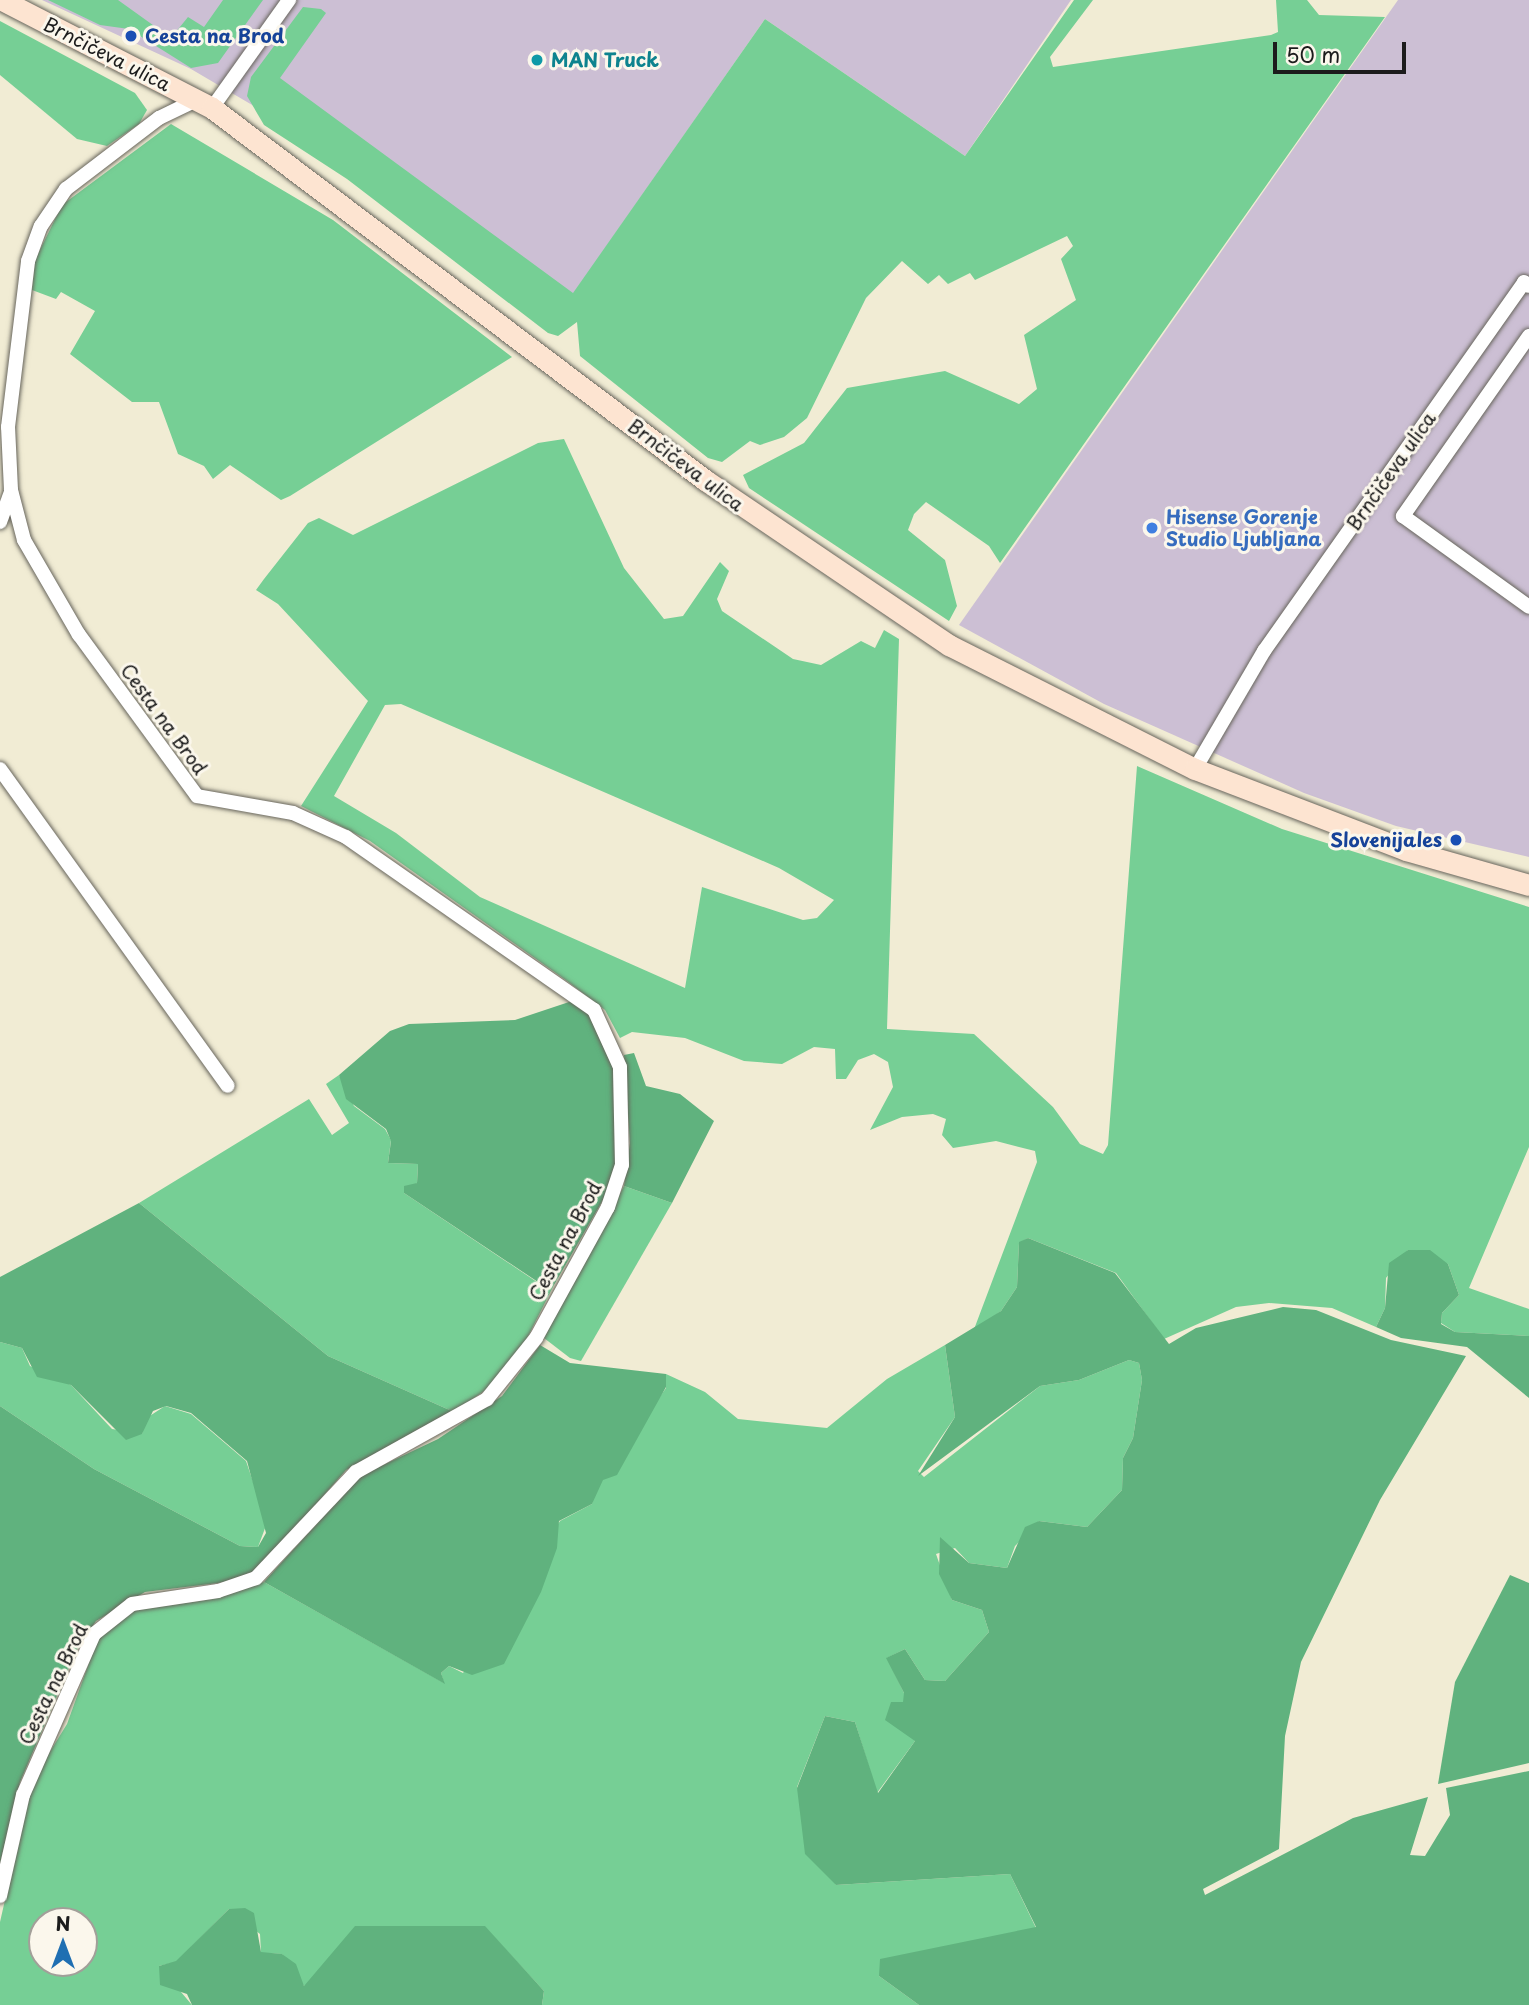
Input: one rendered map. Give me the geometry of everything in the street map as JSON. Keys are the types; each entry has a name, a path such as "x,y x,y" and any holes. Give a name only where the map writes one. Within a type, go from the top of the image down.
{"street":[{"name":"Brnčičeva ulica","path":"2,0 204,104 796,546 949,645 1195,769 1406,850 1529,884"},
{"path":"204,104 289,0"},
{"name":"Cesta na Brod","path":"0,1896 23,1795 94,1634 132,1604 218,1591 256,1578 356,1472 469,1412 504,1384 617,1189 625,1119 613,1043 580,998 346,837 293,813 197,796 184,783 38,568 11,491 4,426 28,261 41,226 66,189 159,118 204,104"},
{"name":"Brnčičeva ulica","path":"1195,769 1264,650 1526,284"},
{"path":"1529,336 1403,516 1529,607"},
{"path":"0,522 11,491"},
{"path":"0,769 228,1086"}],"shaded area":[{"path":"42,0 1071,0 965,156 765,19 573,294 191,69"},
{"path":"1398,0 1529,0 1529,857 1396,826 1304,793 1104,704 959,625"}],"green space":[{"path":"48,0 118,0 171,38 188,17 204,27 223,0 263,0 218,63 191,68 129,29 100,25"},
{"path":"1074,0 1093,0 1050,57 1053,67 1271,35 1278,32 1276,0 1307,0 1319,15 1385,17 1000,563 989,546 926,502 914,514 908,530 945,560 957,606 949,621 749,488 743,475 804,443 847,388 945,371 1019,404 1037,389 1024,335 1076,300 1061,259 1073,246 1067,236 975,280 970,273 948,284 939,275 928,284 902,261 866,298 807,418 784,437 760,445 750,441 722,462 708,458 580,356 577,322 558,336 548,333 347,179 264,125 247,96 251,77 303,7 321,9 326,13 280,78 573,293 765,19 965,156"},
{"path":"0,21 135,93 147,110 139,124 107,146 77,139 0,75"},
{"path":"171,124 333,220 512,357 281,500 230,465 213,479 204,466 178,454 159,402 132,402 70,354 95,311 61,292 56,299 32,290 35,260 62,205"},
{"path":"564,439 624,568 664,619 683,616 720,562 729,571 717,599 722,611 793,659 821,665 861,641 875,648 884,630 899,639 887,1029 974,1034 1053,1107 1080,1144 1103,1154 1108,1145 1137,766 1282,829 1529,907 1529,1147 1469,1288 1529,1309 1529,1336 1455,1332 1441,1323 1442,1313 1459,1295 1448,1264 1408,1250 1386,1278 1385,1308 1376,1327 1332,1308 1269,1303 1236,1307 1164,1339 1116,1273 1028,1238 1019,1243 1017,1287 1001,1311 973,1332 1037,1162 1035,1151 996,1141 953,1148 942,1135 946,1119 933,1114 902,1117 870,1130 893,1087 888,1062 874,1054 858,1060 846,1079 836,1079 835,1049 814,1047 782,1064 744,1061 685,1038 632,1032 620,1038 605,1010 567,981 370,841 301,806 368,701 278,604 256,590 308,523 319,518 353,535 538,443","holes":["401,704 779,868 834,900 817,918 803,920 702,887 685,988 480,897 396,833 334,796 385,705"]},
{"path":"572,1001 597,1020 613,1055 617,1161 608,1191 554,1285 541,1284 404,1193 404,1186 417,1183 418,1164 388,1163 391,1141 386,1129 346,1099 339,1075 390,1031 409,1024 515,1020"},
{"path":"634,1053 646,1086 680,1094 714,1121 672,1203 624,1186 630,1143 624,1055"},
{"path":"339,1075 354,1106 385,1129 391,1140 388,1163 418,1164 417,1183 404,1193 540,1284 554,1285 519,1354 491,1386 454,1412 328,1356 139,1203 309,1099 332,1135 349,1123 326,1084"},
{"path":"624,1186 672,1203 581,1361 570,1358 544,1338"},
{"path":"139,1203 328,1356 454,1412 346,1470 260,1568 242,1580 145,1592 96,1621 77,1649 20,1782 0,1864 0,1406 94,1469 240,1546 258,1547 266,1533 247,1461 191,1413 166,1406 153,1411 142,1434 126,1440 71,1385 37,1377 22,1348 0,1342 0,1277"},
{"path":"1028,1238 1115,1273 1169,1344 1196,1328 1283,1307 1316,1310 1391,1340 1466,1356 1380,1500 1301,1662 1285,1736 1279,1849 1203,1889 1205,1895 1353,1818 1428,1797 1410,1855 1425,1856 1450,1815 1446,1788 1529,1771 1529,2005 919,2005 879,1976 880,1959 1036,1927 1010,1874 836,1885 805,1854 797,1788 825,1716 855,1722 878,1793 915,1741 885,1720 891,1702 903,1702 904,1693 886,1658 905,1649 925,1680 945,1681 989,1632 982,1610 952,1600 939,1574 940,1537 969,1563 1007,1568 1025,1527 1039,1521 1087,1527 1122,1490 1123,1458 1133,1438 1142,1380 1139,1363 1129,1360 1079,1380 1040,1386 918,1476 955,1417 945,1345 1001,1311 1017,1287 1019,1242"},
{"path":"1408,1250 1430,1250 1448,1264 1459,1295 1442,1313 1441,1324 1455,1332 1529,1336 1529,1398 1467,1347 1401,1338 1376,1327 1385,1308 1389,1263"},
{"path":"0,1342 22,1348 30,1366 71,1385 112,1429 142,1434 145,1419 165,1406 191,1414 246,1461 267,1523 258,1547 240,1546 94,1469 0,1406"},
{"path":"540,1345 570,1363 666,1374 666,1387 617,1475 603,1480 592,1504 559,1521 557,1548 541,1592 504,1664 472,1675 449,1666 441,1673 445,1684 264,1582 360,1476 438,1439 502,1396"},
{"path":"945,1345 955,1417 918,1471 924,1477 1040,1386 1079,1380 1129,1360 1139,1363 1142,1380 1133,1438 1123,1458 1122,1490 1087,1527 1039,1521 1015,1546 1007,1568 969,1563 955,1548 936,1554 952,1600 982,1610 989,1632 945,1681 925,1680 905,1649 887,1658 904,1693 915,1741 877,1793 855,1722 825,1716 797,1787 836,1885 1010,1874 1036,1928 879,1976 919,2005 542,2005 544,1991 484,1926 304,1986 282,1954 261,1953 260,1934 229,1909 176,1962 159,1966 192,2005 0,2005 0,1922 32,1781 67,1724 98,1638 130,1611 213,1599 264,1582 444,1683 441,1673 449,1666 463,1673 560,1521 592,1504 594,1491 666,1388 666,1374 705,1392 738,1419 827,1428 887,1379"},
{"path":"1510,1575 1529,1583 1529,1763 1438,1784 1455,1682"},
{"path":"245,1908 254,1913 261,1952 282,1954 296,1964 304,1986 355,1926 485,1926 544,1991 542,2005 192,2005 187,1994 160,1985 159,1966 176,1961 229,1909"}],"place":[{"name":"Cesta na Brod","path":"131,36"},
{"name":"MAN Truck","path":"537,60"},
{"name":"Hisense Gorenje Studio Ljubljana","path":"1152,528"},
{"name":"Slovenijales","path":"1456,840"}]}
